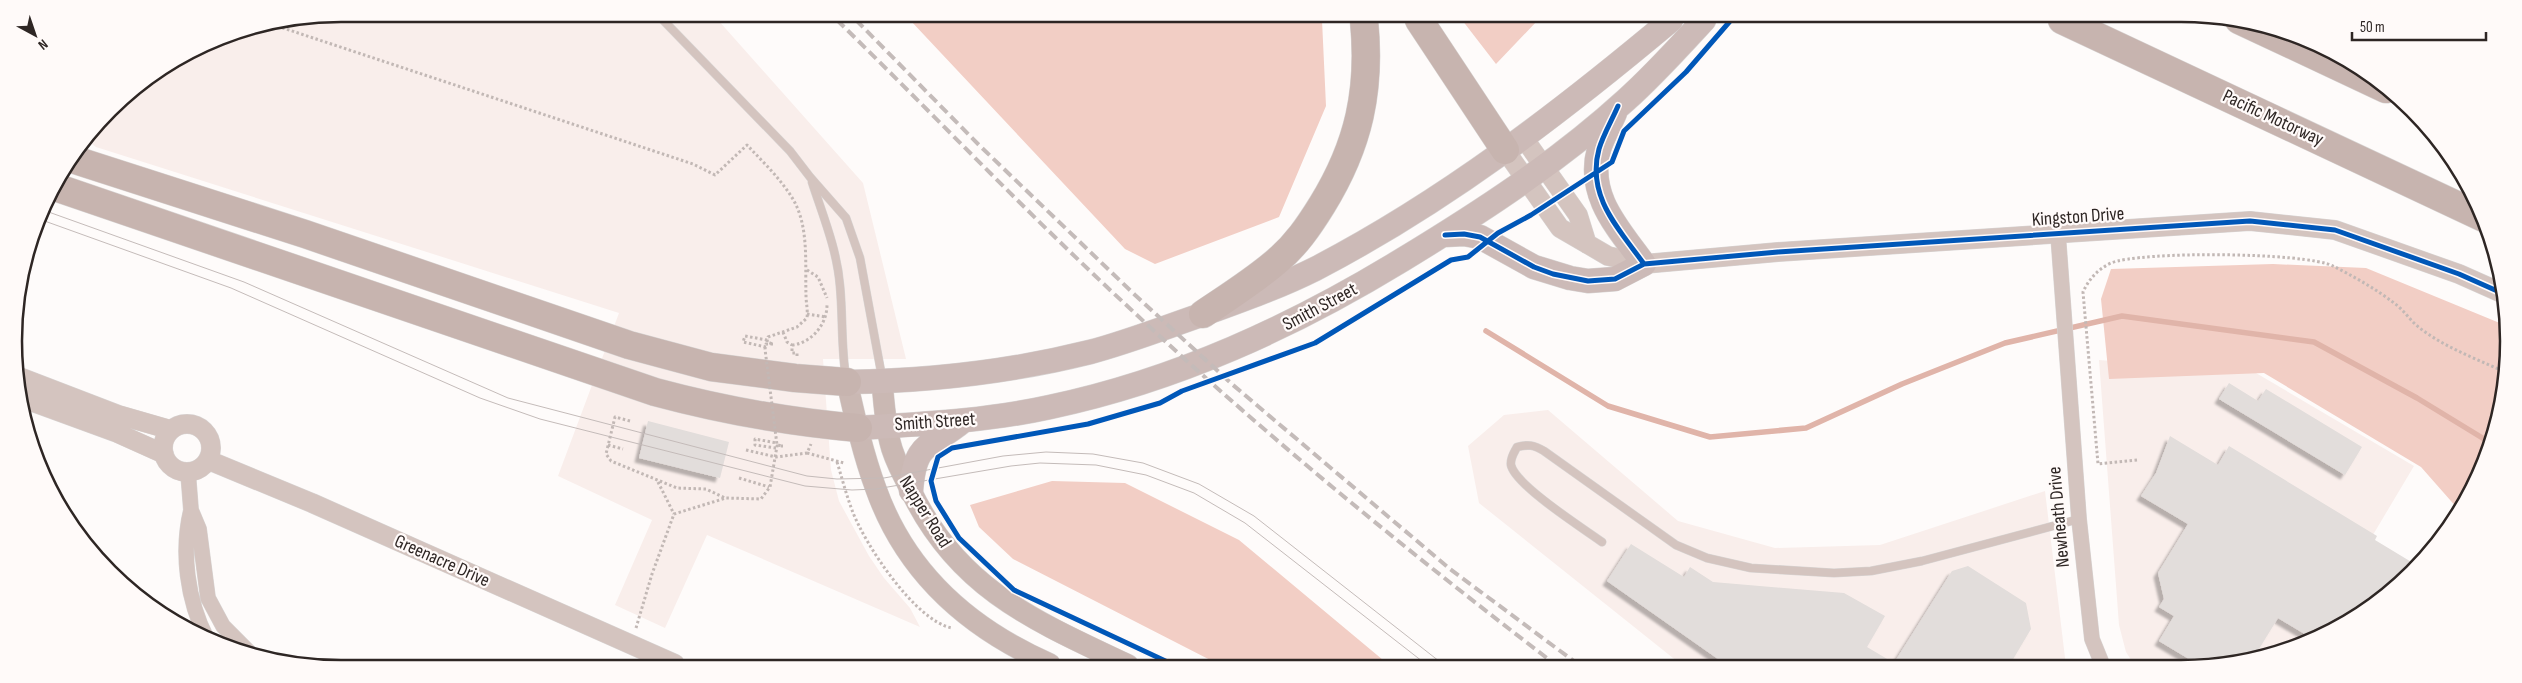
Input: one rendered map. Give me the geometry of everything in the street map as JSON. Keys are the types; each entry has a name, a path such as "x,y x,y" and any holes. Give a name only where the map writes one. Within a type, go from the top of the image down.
{"highway":[{"path":"1203,314 1258,277 1278,260 1308,228 1333,187 1356,133 1363,104 1367,50 1364,22"},
{"path":"1421,22 1514,144"},
{"name":"Pacific Motorway","path":"2066,22 2472,212"},
{"path":"2273,36 2357,75"},
{"path":"78,161 314,237 629,345 711,367 782,377 847,382"},
{"path":"61,189 656,392 704,405 751,414 814,424 858,428"}],"main road":[{"name":"Smith Street","path":"847,382 882,382 968,374 1056,360 1140,336 1261,294 1351,249 1445,192 1514,144 1668,22"},
{"name":"Smith Street","path":"858,428 963,421 1050,408 1189,368 1239,347 1314,311 1445,235 1536,174 1648,79 1702,22"},
{"path":"1445,235 1464,234 1480,237 1534,267 1570,278 1588,281 1615,279 1644,264 1609,216 1598,187 1597,160 1600,148 1618,106"},
{"name":"Napper Road","path":"847,382 876,489 885,510 922,569 952,602 982,628 1006,643 1042,660"},
{"name":"Napper Road","path":"882,382 886,426 894,457 921,512 942,542 982,585 1007,603 1057,631 1119,660"},
{"path":"911,491 914,464 920,452 944,438 963,421"}],"street":[{"name":"Kingston Drive","path":"1514,144 1536,174 1560,228 1608,256 1644,264 1778,252 2250,221 2335,230 2459,274 2495,290"},
{"name":"Newheath Drive","path":"2058,234 2079,519 2092,639 2101,660"},
{"path":"25,379 119,415 171,430"},
{"path":"28,400 115,432 164,454 173,467 188,472 203,466 208,460 211,453 210,438 200,427 185,424 171,430 164,441 164,454"},
{"name":"Greenacre Drive","path":"208,460 312,503 666,660"},
{"path":"188,472 191,510 199,529 205,583 211,607 227,631 241,645"},
{"path":"191,510 186,530 190,592 194,610 203,629"}],"lane":[{"path":"665,22 790,150 810,177 846,218 852,230 865,284 882,382"},
{"path":"810,177 837,260 841,302 842,356 847,382"},
{"path":"1602,542 1555,508 1515,474 1511,464 1512,455 1517,448 1527,445 1535,446 1544,451 1676,545 1706,558 1751,568 1834,573 1871,571 1931,558 2079,519"}],"path":[{"path":"284,28 693,164 715,175 747,145 794,200 800,214 807,270 807,314 801,324 768,337 767,340"},
{"path":"2136,460 2098,464 2083,292 2094,274 2113,262 2135,258 2244,255 2289,257 2331,265 2395,303 2420,329 2452,348 2498,369"},
{"path":"783,332 787,342 792,345 800,344 814,335 826,317 827,301 823,285 818,277 807,270"},
{"path":"807,314 826,317"},
{"path":"745,336 767,340 767,342 773,344 766,344 766,347 744,342 745,336"},
{"path":"792,345 792,350"},
{"path":"766,347 777,443"},
{"path":"630,421 615,417 606,454 611,461 658,482 677,488 706,489 726,498"},
{"path":"755,439 777,443 777,445 782,446 777,446 776,448 755,445 755,439"},
{"path":"608,445 623,449"},
{"path":"807,453 810,445"},
{"path":"674,514 726,498 761,499 770,487 776,448"},
{"path":"746,450 776,457 807,453 844,463"},
{"path":"739,478 770,487"},
{"path":"631,644 652,574 674,514 658,482"}],"shaded area":[{"path":"342,22 720,22 863,183 906,359 823,359 831,470 839,501 869,556 884,578 910,608 920,627 707,535 665,628 615,605 652,520 558,476 619,313 96,147 91,143 116,116 147,88 164,76 200,55 259,33 300,25"},
{"path":"912,22 1322,22 1326,106 1279,217 1155,264 1125,249"},
{"path":"1464,22 1536,22 1496,64"},
{"path":"2273,264 2366,268 2499,323 2500,342 2497,383 2489,424 2467,483 2455,505 2421,467 2264,373 2109,379 2101,299 2111,269"},
{"path":"2099,360 2256,373 2414,466 2330,607 2327,625 2322,628 2263,650 2222,658 2201,660 2131,660 2126,652 2119,625"},
{"path":"1548,410 1678,521 1775,548 1880,545 2045,491 2065,660 1675,660 1479,503 1468,446 1504,415"},
{"path":"1052,481 1125,483 1239,540 1383,660 1210,660 1013,559 979,527 970,505"}],"building":[{"path":"2229,383 2258,401 2266,389 2362,447 2345,475 2219,399"},
{"path":"648,421 729,442 720,478 639,458"},
{"path":"2170,436 2218,465 2229,446 2377,536 2375,540 2411,562 2375,595 2322,628 2306,635 2278,618 2258,651 2222,658 2188,660 2159,641 2174,616 2159,607 2164,599 2158,573 2188,524 2141,496 2156,473"},
{"path":"1631,544 1684,577 1690,567 1713,582 1844,593 1885,616 1867,647 1889,660 1719,660 1607,581"},
{"path":"1968,566 2026,603 2031,629 2013,660 1896,660 1952,571"}],"waterway":[{"path":"1486,331 1608,406 1710,437 1806,428 1902,384 2005,343 2122,316 2314,342 2417,398 2484,439"}],"tram line":[{"path":"50,212 244,282 508,398 807,476 837,479 884,478 1003,456 1046,452 1093,454 1143,463 1199,484 1254,516 1438,660"},
{"path":"46,222 231,288 480,398 540,419 805,486 852,490 876,489 1011,466 1040,463 1096,465 1146,475 1194,493 1245,523 1421,660"}],"railway":[{"path":"839,22 1051,234 1228,398 1335,490 1550,660"},
{"path":"858,22 979,145 1135,295 1233,385 1450,569 1572,660"}],"cycle path":[{"path":"1163,660 1014,590 959,538 936,501 931,481 938,457 952,448 1088,424 1160,403 1182,391 1315,343 1451,260 1468,257 1498,233 1531,215 1612,162 1624,131 1686,72 1729,22"},
{"path":"1618,106 1599,149 1596,166 1597,182 1601,197 1615,225 1644,264"},
{"path":"1445,235 1464,234 1480,237 1534,267 1553,274 1588,281 1615,279 1644,264 1778,252 2250,221 2335,230 2459,274 2495,290"}]}
